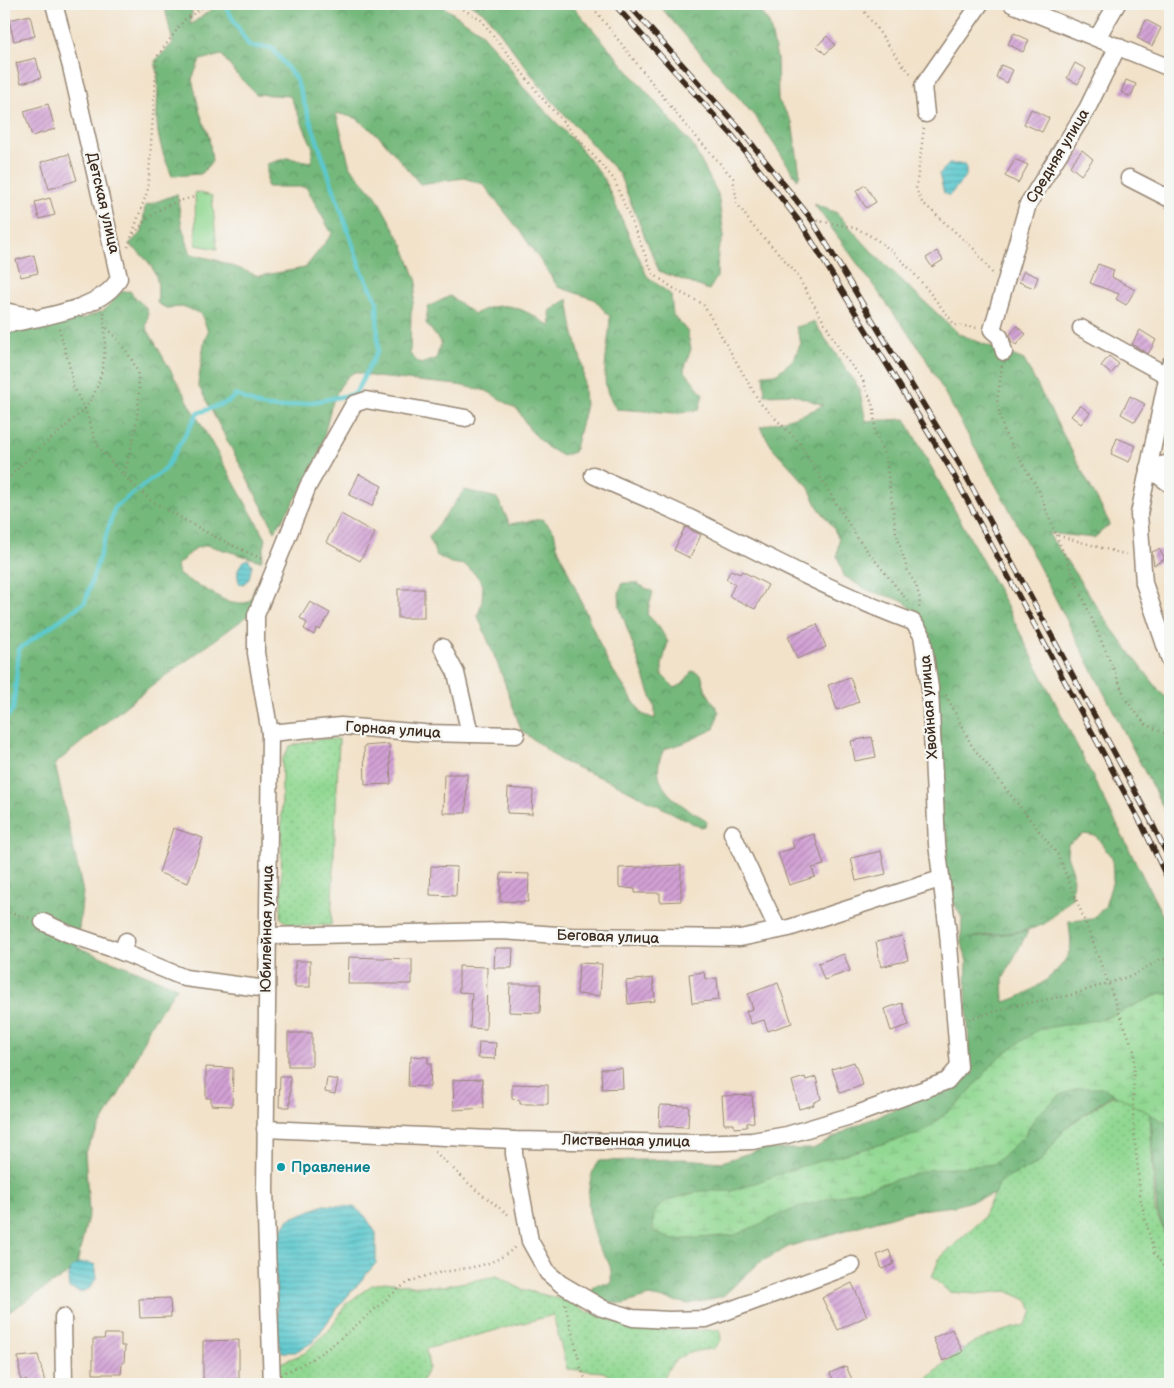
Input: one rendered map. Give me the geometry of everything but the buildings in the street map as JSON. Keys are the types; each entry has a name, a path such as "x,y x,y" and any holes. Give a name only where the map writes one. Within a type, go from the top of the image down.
{"street":[{"name":"Детская улица","path":"4,325 47,316 100,297 117,282 119,273 54,4"},
{"path":"926,114 923,86 980,4"},
{"path":"1012,4 1170,68"},
{"path":"1097,38 1117,4"},
{"name":"Средняя улица","path":"992,330 1028,204 1086,109 1118,46"},
{"path":"1129,178 1170,199"},
{"path":"4,311 47,316"},
{"path":"1081,328 1169,370 1139,514 1144,583 1170,660"},
{"path":"992,330 1000,336 1004,352"},
{"name":"Юбилейная улица","path":"272,1381 265,1191 270,733 256,653 256,615 308,486 354,404 366,400 466,418"},
{"path":"1148,468 1170,463"},
{"path":"1148,468 1170,484"},
{"name":"Хвойная улица","path":"593,475 695,520 870,606 913,622 918,627 922,635 930,688 933,781 940,879 948,933 954,1026 960,1056"},
{"path":"442,647 456,673 470,734"},
{"name":"Горная улица","path":"270,733 341,726 424,733 516,735"},
{"path":"732,833 778,930"},
{"name":"Беговая улица","path":"268,936 502,931 580,936 740,938 778,930 940,879"},
{"path":"43,922 69,934 124,947 185,978 267,989"},
{"name":"Лиственная улица","path":"265,1129 514,1140 695,1143 752,1141 787,1135 857,1114 947,1081 960,1068 960,1056"},
{"path":"514,1140 514,1154 530,1241 548,1273 561,1284 602,1308 633,1318 669,1320 706,1319 852,1265"},
{"path":"62,1317 64,1384"}],"path":[{"path":"119,273 148,189 157,57 184,20 208,4"},
{"path":"590,4 683,122 733,178 738,203 752,226 794,270 843,356 862,378 874,409 875,432 886,460 896,532 908,572 916,585 920,599 918,613"},
{"path":"859,4 903,65 923,86"},
{"path":"926,114 916,189 919,196 922,202 974,249 1003,288"},
{"path":"132,237 146,218 172,202 195,197"},
{"path":"812,220 856,229 874,239 897,257 914,274 955,325 992,330"},
{"path":"4,484 18,465 85,409 103,374 106,328 100,297"},
{"path":"47,316 71,372 73,386 85,409 97,444 124,476 142,494 213,536 276,566"},
{"path":"106,328 120,342 138,375 135,430 124,476"},
{"path":"1004,352 997,403 1004,432 1039,491 1127,701 1145,724 1170,736"},
{"path":"1056,535 1117,553 1143,557"},
{"path":"4,911 43,922"},
{"path":"954,1026 976,1016 1071,995 1136,974 1160,958 1170,960"},
{"path":"272,1381 305,1364 330,1348 391,1296 412,1281 492,1264 508,1255 528,1234 503,1209 475,1189 420,1137"},
{"path":"564,1300 581,1368 587,1384"}],"green space":[{"path":"164,4 193,4 190,25 219,4 442,6 478,30 504,59 522,86 582,150 604,179 647,276 671,295 673,315 687,331 691,349 684,370 703,394 699,410 675,413 616,409 605,384 610,317 594,299 558,287 523,235 483,184 464,178 420,184 380,137 356,118 336,113 350,167 376,196 404,247 417,282 411,314 410,354 420,364 436,359 441,343 426,323 428,307 450,296 474,314 496,306 514,307 523,310 551,327 550,311 568,299 573,330 583,367 585,409 574,452 562,456 547,447 530,430 518,410 487,391 458,385 376,377 354,372 338,390 329,413 316,462 302,489 275,531 198,385 204,343 208,331 201,314 185,307 166,308 157,303 156,275 149,262 129,244 142,232 145,206 177,194 182,227 191,254 216,260 259,276 305,268 332,234 306,187 267,187 267,164 287,158 311,162 313,148 290,96 256,94 236,74 222,55 200,60 192,79 200,113 209,137 212,161 201,174 172,176 160,144 157,123 158,84 155,61 173,43"},
{"path":"470,4 571,4 693,146 718,194 724,236 718,250 717,277 709,290 659,271 619,174 546,94 486,14"},
{"path":"658,4 754,4 769,23 777,58 778,100 792,122 800,174 798,180 757,119"},
{"path":"195,192 212,196 217,249 196,245"},
{"path":"814,204 837,213 875,255 959,334 1024,360 1110,524 1094,538 1048,533 1112,629 1162,694 1170,700 1170,821 1014,518 922,352"},
{"path":"130,291 147,309 148,319 146,327 266,539 261,561 207,545 196,548 177,565 179,575 230,603 246,603 251,599 255,586 258,585 262,589 253,612 133,700 55,764 83,892 77,947 177,987 150,1026 123,1087 85,1152 89,1212 76,1268 4,1315 4,327 55,315 82,319 103,311 121,292"},
{"path":"814,322 859,388 866,421 905,419 1001,595 1170,930 1170,1048 1148,1092 1111,1095 1065,1128 1040,1162 1001,1181 995,1194 954,1206 911,1211 790,1246 759,1263 723,1296 689,1304 649,1296 623,1304 599,1301 592,1294 592,1288 598,1284 611,1284 611,1269 596,1241 589,1211 589,1190 598,1161 683,1159 722,1162 761,1149 813,1149 853,1127 929,1094 963,1075 969,1046 966,989 967,962 961,939 962,918 951,898 950,884 945,869 919,618 904,601 867,590 844,576 837,555 839,539 833,527 818,507 808,486 772,447 760,427 801,415 823,405 792,394 765,395 763,374 776,374 794,359 801,343 796,327","holes":["1084,834 1096,836 1112,858 1113,880 1105,907 1092,919 1069,921 1070,949 1061,966 1033,989 1004,1002 1003,979 1028,931 972,938 1018,932 1036,928 1046,923 1072,898 1073,872 1067,855 1068,844"]},
{"path":"465,490 497,498 510,524 542,519 554,531 557,546 608,663 642,714 655,719 655,708 620,608 619,593 623,583 636,583 653,592 647,614 659,627 668,642 662,665 662,675 675,688 683,684 692,671 701,674 706,691 719,712 714,729 684,743 664,749 659,761 661,782 666,791 703,818 707,822 705,826 700,827 614,783 561,761 521,730 502,675 478,616 482,601 483,585 477,576 465,565 451,563 436,555 429,537"},
{"path":"319,739 339,739 331,925 298,925 286,922 281,918 282,760 290,746"},
{"path":"1162,993 1170,994 1170,1125 1103,1088 1079,1088 1062,1094 1037,1115 1024,1136 994,1164 929,1170 796,1208 735,1235 673,1240 653,1231 654,1211 668,1200 701,1191 732,1191 802,1166 922,1133 963,1099 999,1057 1039,1029 1104,1019"},
{"path":"1170,1050 1170,1242 1157,1212 1149,1093"},
{"path":"1149,1095 1155,1211 1170,1244 1170,1384 922,1384 950,1358 971,1344 997,1333 1025,1325 1033,1312 1029,1301 1007,1291 976,1294 949,1292 932,1277 939,1259 982,1219 1000,1181 1040,1162 1065,1128 1112,1096"},
{"path":"497,1276 521,1289 564,1300 586,1311 647,1330 720,1330 721,1340 713,1349 681,1357 670,1367 661,1384 624,1384 603,1372 567,1369 553,1315 426,1349 429,1368 420,1384 278,1384 278,1364 305,1353 331,1328 346,1304 372,1285 385,1282 414,1286 444,1286"}],"water":[{"path":"949,164 963,164 966,167 966,176 949,196 944,193 939,174"},
{"path":"248,559 252,565 249,579 240,584 238,569"},
{"path":"324,1205 354,1207 365,1216 376,1233 376,1263 339,1306 313,1342 295,1352 282,1352 278,1341 274,1240 289,1219"},
{"path":"79,1263 95,1265 97,1277 89,1289 80,1292 69,1288 68,1280 71,1268"}],"waterway":[{"path":"4,720 13,710 19,649 85,602 115,507 165,469 198,413 228,402 236,395 261,406 280,408 355,394 378,350 377,301 361,269 296,79 272,48 249,46 224,4"}],"railway":[{"path":"614,4 732,135 802,225 951,470 1143,827 1170,884"},
{"path":"628,4 740,129 812,220 960,465 1151,821 1170,861"}],"place":[{"name":"Правление","path":"281,1167"}]}
